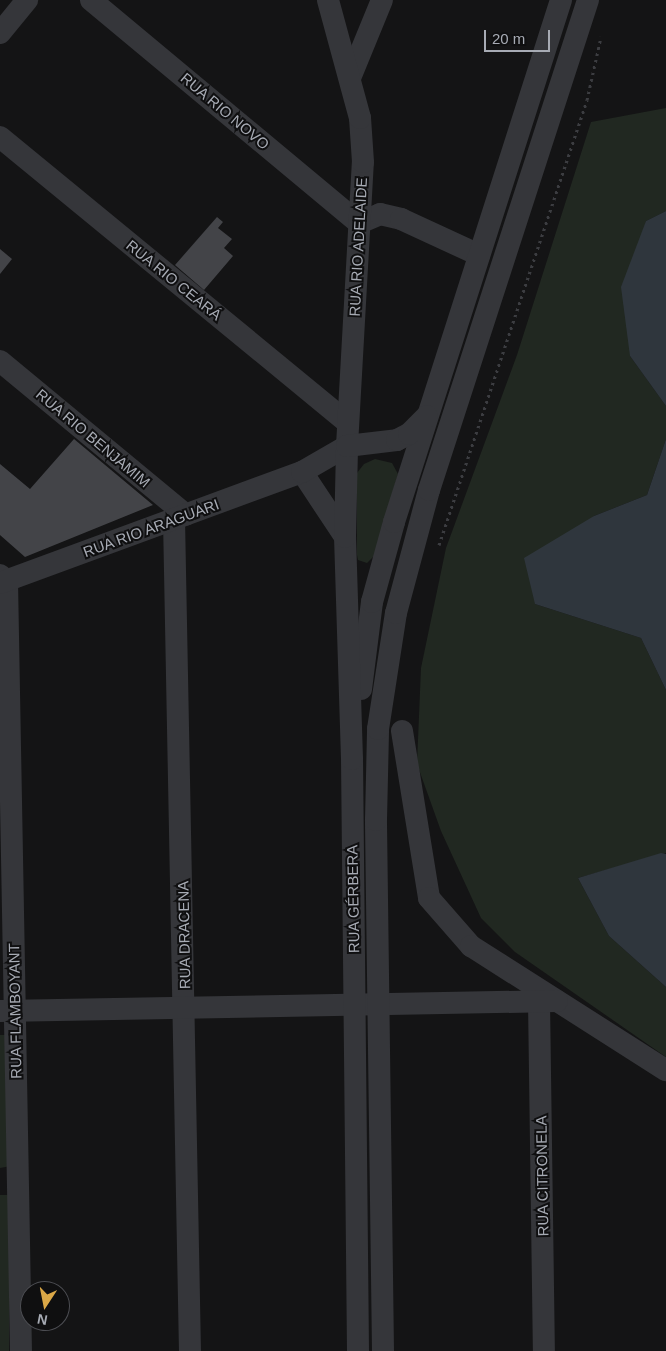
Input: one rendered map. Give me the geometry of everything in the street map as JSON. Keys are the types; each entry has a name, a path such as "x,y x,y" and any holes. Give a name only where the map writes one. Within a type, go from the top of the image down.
{"street":[{"path":"0,32 27,0"},
{"name":"RUA RIO NOVO","path":"91,0 359,223"},
{"name":"RUA RIO ADELAIDE","path":"328,0 360,118 362,153 347,446"},
{"path":"350,78 382,0"},
{"path":"352,760 372,602 427,416 561,0"},
{"path":"383,1351 378,1004 378,729 396,613 429,490 588,0"},
{"name":"RUA RIO CEARÁ","path":"0,137 348,423"},
{"path":"359,223 380,214 401,219 479,254"},
{"name":"RUA RIO BENJAMIM","path":"0,361 180,517"},
{"path":"345,537 302,472 347,446 397,440 409,434 427,416"},
{"name":"RUA GÉRBERA","path":"347,446 345,537 352,760 358,1351"},
{"name":"RUA RIO ARAGUARI","path":"2,580 302,472"},
{"name":"RUA DRACENA","path":"180,517 190,1351"},
{"name":"RUA FLAMBOYANT","path":"2,580 9,1174 21,1351"},
{"path":"402,731 429,898 471,946 548,1001 666,1070"},
{"path":"7,1011 548,1001"},
{"name":"RUA CITRONELA","path":"544,1351 548,1001"}],"path":[{"path":"439,547 587,100 604,27"}],"shaded area":[{"path":"666,108 666,211 646,221 630,356 666,406 666,439 647,495 594,516 535,604 641,638 666,690 666,853 578,878 609,936 666,987 666,1057 515,952 481,918 441,831 417,764 421,668 446,548 517,355 591,122"},
{"path":"666,211 666,406 630,356 621,287 646,221"},
{"path":"666,439 666,690 641,638 535,604 524,558 594,516 647,495"},
{"path":"375,459 392,463 398,474 374,556 367,563 358,560 357,555 357,473 364,464"},
{"path":"661,853 666,854 666,987 609,936 578,878"},
{"path":"0,1035 5,1035 11,1166 0,1168"},
{"path":"0,1195 9,1195 9,1351 0,1351"}],"building":[{"path":"217,217 223,222 218,228 232,239 224,248 233,256 204,290 175,265"},
{"path":"0,249 12,259 0,274"},
{"path":"74,439 153,505 25,557 0,535 0,464 30,489"}]}
